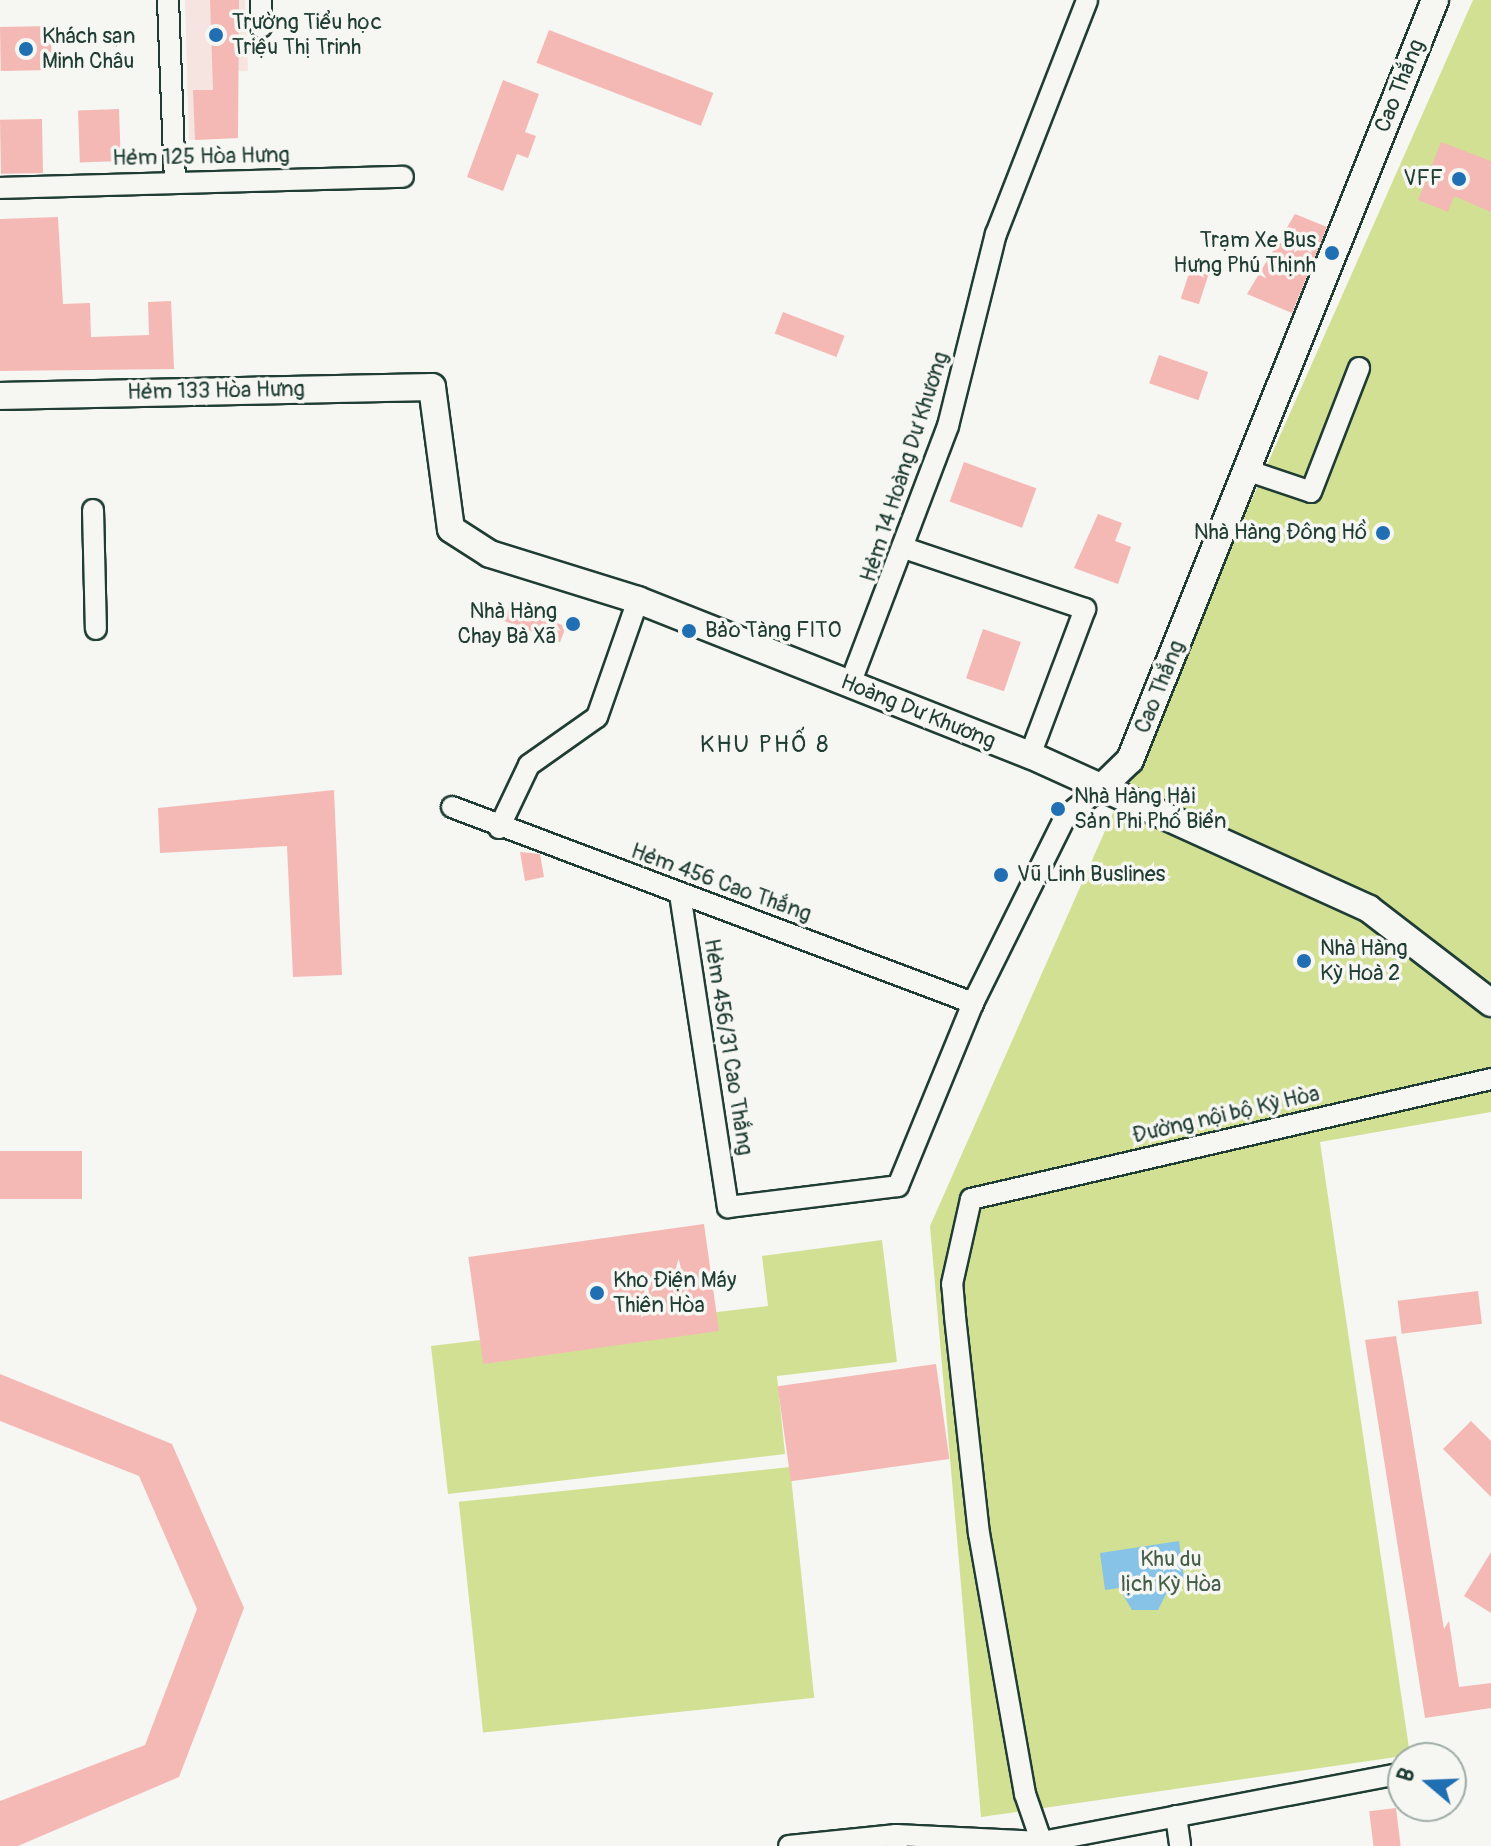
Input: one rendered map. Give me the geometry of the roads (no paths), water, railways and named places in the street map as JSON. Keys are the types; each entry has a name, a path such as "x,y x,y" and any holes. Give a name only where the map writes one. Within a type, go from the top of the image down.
{"street":[{"path":"168,0 175,181"},
{"path":"261,0 261,27"},
{"name":"Hẻm 14 Hoàng Dư Khương","path":"850,684 907,549 992,260 1087,0"},
{"name":"Cao Thắng","path":"728,1207 898,1186 973,1003 1066,816 1130,760 1249,471 1435,0"},
{"name":"Hẻm 125 Hòa Hưng","path":"0,188 403,177"},
{"path":"1249,471 1311,492 1359,368"},
{"name":"Hẻm 133 Hòa Hưng","path":"0,396 432,387"},
{"name":"Hoàng Dư Khương","path":"432,387 451,529 490,554 638,600 1030,755 1369,909 1491,1003"},
{"path":"93,510 96,629"},
{"path":"907,549 1085,609 1030,755"},
{"path":"499,828 529,765 597,717 638,600"},
{"name":"Hẻm 456 Cao Thắng","path":"452,807 499,828 973,1003"},
{"name":"Hẻm 456/31 Cao Thắng","path":"680,894 728,1207"},
{"name":"Đường nội bộ Kỳ Hòa","path":"1043,1844 1025,1794 979,1534 952,1284 971,1199 1491,1079"},
{"path":"789,1846 896,1840 1043,1844 1387,1776"},
{"path":"1176,1816 1180,1846"}],"water":[{"path":"1179,1541 1184,1578 1173,1580 1158,1610 1132,1610 1119,1588 1105,1590 1100,1553"}],"place":[{"name":"Trường Tiểu học Triệu Thị Trinh","path":"216,35"},
{"name":"Khách sạn Minh Châu","path":"26,49"},
{"name":"VFF","path":"1459,179"},
{"name":"Trạm Xe Bus Hưng Phú Thịnh","path":"1332,253"},
{"name":"Nhà Hàng Đông Hồ","path":"1383,533"},
{"name":"Nhà Hàng Chay Bà Xã","path":"573,624"},
{"name":"Bảo Tàng FITO","path":"689,631"},
{"name":"Nhà Hàng Hải Sản Phi Phố Biển","path":"1058,809"},
{"name":"Vũ Linh Buslines","path":"1001,875"},
{"name":"Nhà Hàng Kỳ Hoà 2","path":"1304,961"},
{"name":"Kho Điện Máy Thiên Hòa","path":"597,1293"}],"district":[{"name":"KHU PHỐ 8","path":"765,745"}],"park label":[{"name":"Khu du lịch Kỳ Hòa","path":"1171,1572"}]}
